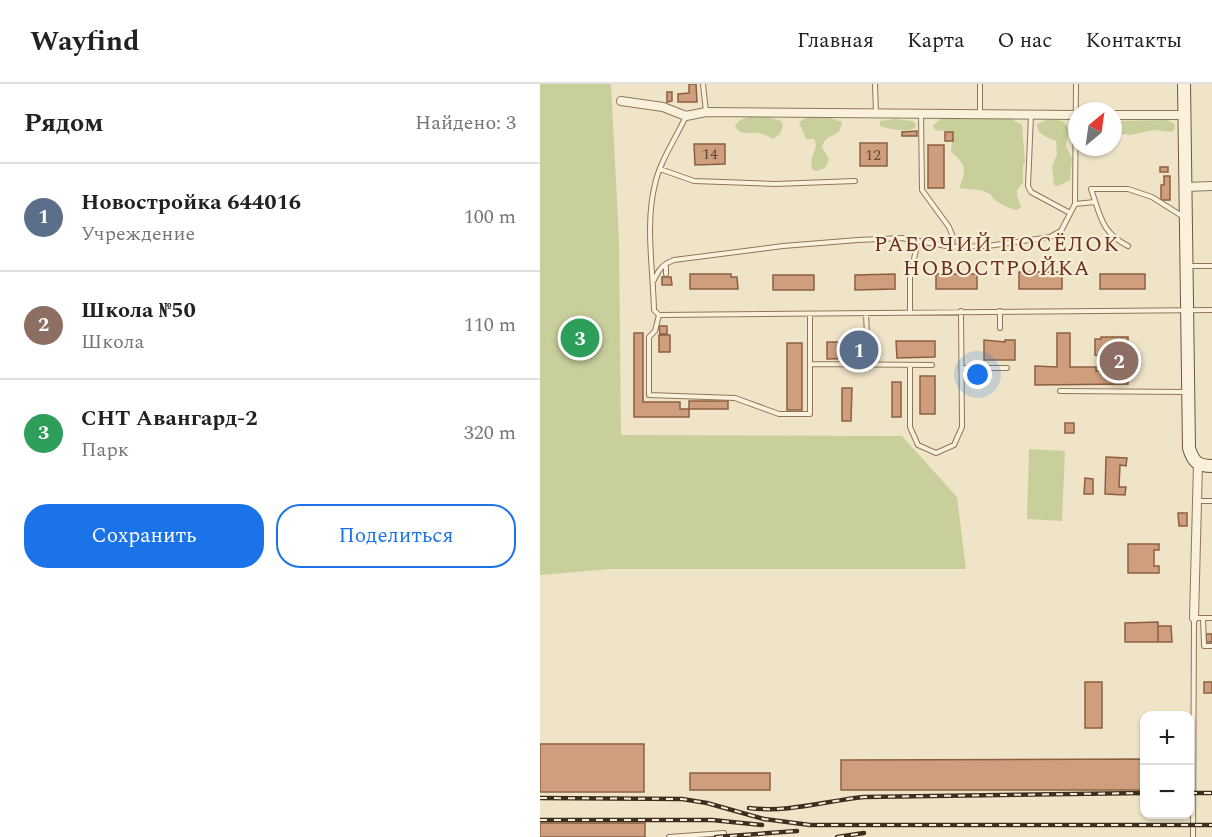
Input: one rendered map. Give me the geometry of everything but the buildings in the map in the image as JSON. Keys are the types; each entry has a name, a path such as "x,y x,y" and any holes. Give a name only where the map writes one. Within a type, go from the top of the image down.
{"street":[{"path":"1184,84 1189,448 1192,459 1198,465 1212,466"},
{"path":"621,101 663,107 686,116 706,112 1068,115"},
{"path":"1122,115 1184,115"},
{"path":"1186,187 1212,186"},
{"path":"1194,618 1198,465"}],"lane":[{"path":"703,84 706,112"},
{"path":"875,84 876,114"},
{"path":"980,84 980,114"},
{"path":"1076,84 1076,102"},
{"path":"921,114 922,190 949,227 953,237 952,247"},
{"path":"1031,115 1028,186 1031,192 1070,213"},
{"path":"686,116 660,169 650,208 654,310 659,315 1212,310"},
{"path":"654,280 658,270 674,260 783,246 902,238 952,247 988,246 1050,237 1061,231 1075,204 1076,156"},
{"path":"660,169 694,181 775,184 855,181"},
{"path":"1128,246 1112,238 1106,229 1091,189 1128,189 1152,197 1186,218"},
{"path":"1075,204 1095,202"},
{"path":"910,312 910,277 918,241"},
{"path":"666,263 666,274"},
{"path":"1186,266 1212,266"},
{"path":"1000,311 1000,328"},
{"path":"910,365 910,427 918,445 936,453 954,445 962,427 962,312"},
{"path":"866,313 867,337"},
{"path":"659,315 655,331 649,338 649,395 735,398 779,414 810,414 810,314"},
{"path":"810,364 932,365"},
{"path":"962,368 1007,368"},
{"path":"1060,391 1188,392"},
{"path":"1198,501 1212,501"},
{"path":"1193,837 1194,618 1212,618"},
{"path":"1203,618 1204,646 1212,646"},
{"path":"669,837 724,833"}],"green space":[{"path":"540,84 611,84 619,240 621,435 902,436 957,497 966,569 610,569 540,575"},
{"path":"764,116 781,121 783,125 780,134 773,139 758,133 742,132 735,126 744,118"},
{"path":"807,117 830,118 842,122 839,132 824,142 822,147 829,159 826,167 818,171 813,170 811,163 816,144 814,139 806,139 799,122"},
{"path":"944,117 1010,118 1022,125 1025,161 1023,183 1017,190 1021,207 1017,210 1000,203 984,191 959,188 964,168 960,160 951,152 953,132 935,130 933,125"},
{"path":"895,119 913,121 916,124 915,128 902,130 880,126 880,121"},
{"path":"1049,119 1063,121 1068,128 1066,146 1068,156 1072,158 1070,180 1058,186 1054,185 1052,166 1057,154 1056,141 1043,135 1038,130 1037,124"},
{"path":"1167,120 1175,124 1175,129 1171,132 1153,130 1131,135 1122,134 1122,121"},
{"path":"1029,449 1065,451 1062,521 1027,519"}],"railway":[{"path":"749,808 792,808 864,797 1140,793"},
{"path":"1194,793 1212,793"},
{"path":"540,798 682,799 707,803 764,819 810,825 1212,825"},
{"path":"540,820 712,820 762,825"},
{"path":"716,837 797,831"},
{"path":"837,837 864,833"}],"place":[{"name":"СНТ Авангард-2","path":"580,338"},
{"name":"Новостройка 644016","path":"859,350"},
{"name":"Школа №50","path":"1119,361"}],"district":[{"name":"РАБОЧИЙ ПОСЁЛОК НОВОСТРОЙКА","path":"997,257"}]}
